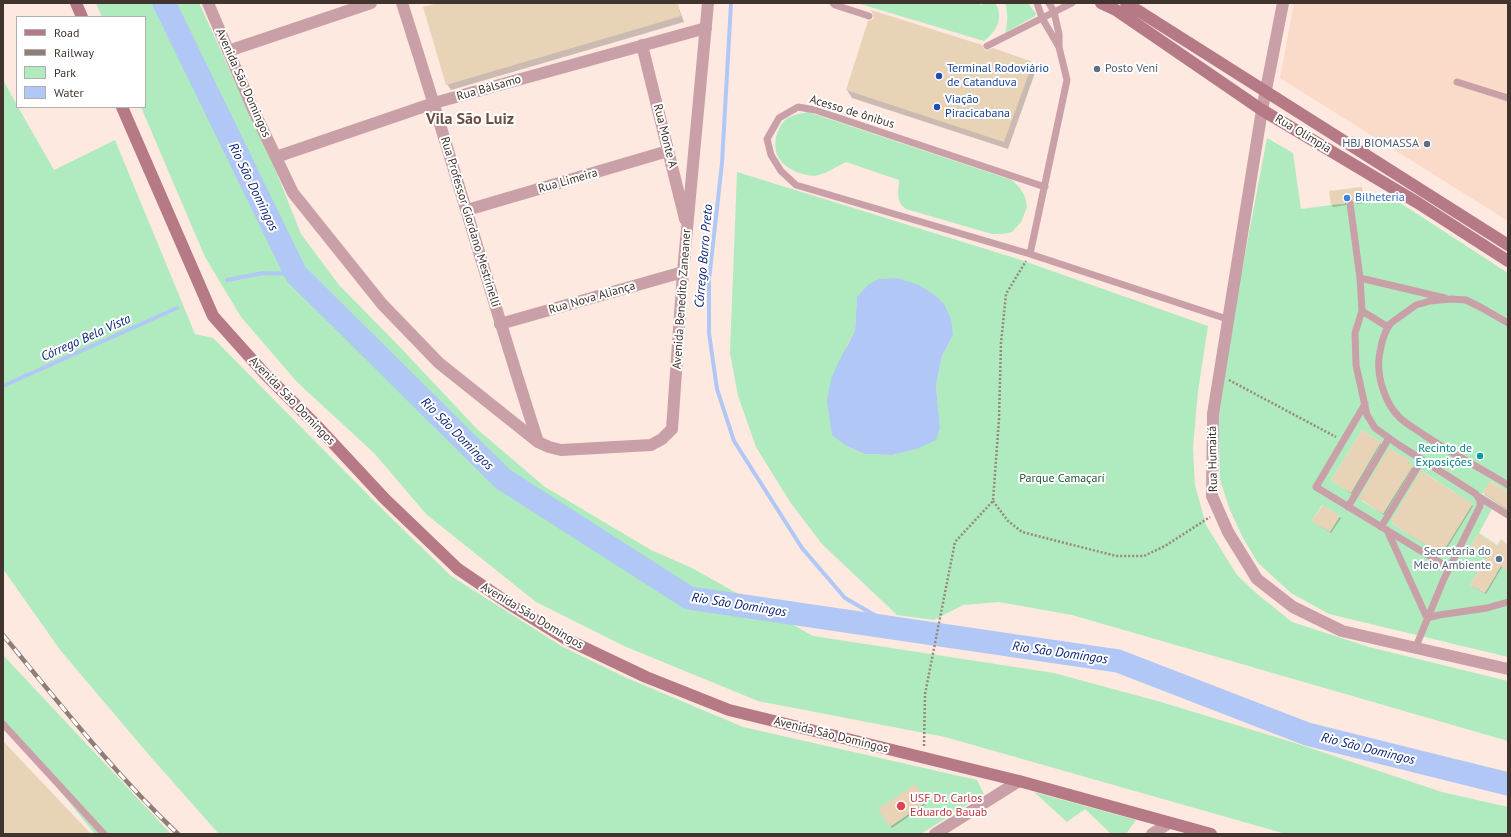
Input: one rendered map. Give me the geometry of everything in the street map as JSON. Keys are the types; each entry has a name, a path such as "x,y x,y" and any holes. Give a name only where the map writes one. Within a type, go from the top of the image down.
{"street":[{"path":"76,3 82,16"},
{"name":"Avenida São Domingos","path":"208,3 253,109 293,193 382,304 439,363 538,442"},
{"path":"228,50 371,3"},
{"name":"Rua Professor Giordano Mestrinelli","path":"402,3 467,210 500,324 538,442"},
{"name":"Avenida Benedito Zaneaner","path":"538,442 561,450 651,445 662,439 672,429 683,272 708,3"},
{"name":"Rua Olímpia","path":"1101,3 1116,10 1262,110 1418,203 1508,261"},
{"name":"Rua Olímpia","path":"1126,3 1508,245"},
{"name":"Rua Humaitá","path":"1283,3 1262,110 1212,414 1212,496 1228,532 1257,579 1293,607 1342,631 1508,669"},
{"name":"Rua Bálsamo","path":"276,157 434,103 706,28"},
{"name":"Rua Monte A","path":"642,45 687,228"},
{"name":"Avenida São Domingos","path":"122,108 213,316 264,373 323,432 386,499 458,569 511,605 566,640 646,678 729,710 1019,781 1211,834"},
{"name":"Rua Limeira","path":"467,210 668,151"},
{"name":"Rua Nova Aliança","path":"500,324 683,272"},
{"path":"935,834 1019,781"},
{"path":"1152,834 1169,823"}],"lane":[{"path":"833,3 835,5 869,16"},
{"path":"1037,3 1042,18 1059,47"},
{"path":"1030,254 1067,80 1059,47 1059,34 1054,12 1049,3"},
{"path":"987,46 1072,3"},
{"path":"1457,82 1508,98"},
{"name":"Acesso de ônibus","path":"1045,187 815,110 798,107 779,118 767,139 771,156 781,170 796,185 1030,254 1227,319"},
{"path":"1350,203 1360,278 1362,312 1355,333 1356,365 1367,415 1375,428 1478,497 1508,515"},
{"path":"1360,278 1451,299 1466,300 1508,323"},
{"path":"1451,299 1416,305 1391,323 1388,327 1384,336 1378,366 1387,400 1399,417 1434,442 1508,485"},
{"path":"1362,312 1388,327"},
{"path":"1365,404 1316,487 1449,568"},
{"path":"1348,507 1390,438"},
{"path":"1384,528 1422,460"},
{"path":"1415,648 1449,568 1480,506 1480,500 1478,497"},
{"path":"1384,528 1427,618"},
{"path":"1427,618 1487,608 1508,602"},
{"path":"3,724 104,834"}],"path":[{"path":"1030,254 1006,294 1001,343 999,419 994,502 1008,521 1022,532 1116,556 1144,556 1165,546 1219,512"},
{"path":"1219,374 1343,441"},
{"path":"924,758 925,694 955,542 994,502"}],"shaded area":[{"path":"1294,3 1508,3 1508,221 1280,78"}],"green space":[{"path":"96,3 199,3 273,164 301,234 339,285 477,429 545,487 651,550 692,568 813,636 1054,673 1161,702 1295,743 1442,792 1508,807 1508,834 1286,834 945,737 758,701 624,646 536,602 426,514 375,454 297,382 241,317 205,257 141,108 146,108 146,16 102,16"},
{"path":"857,3 975,3 982,5 983,3 995,3 998,8 999,19 995,29 984,41"},
{"path":"1005,3 1028,3 1036,14 1005,33 1007,25 1007,11"},
{"path":"3,80 16,103 16,108 19,108 54,170 115,140 195,334 213,338 379,506 451,576 563,647 627,678 743,727 977,780 984,794 921,834 219,834 149,755 61,651 3,569"},
{"path":"808,112 1012,180 1020,188 1025,197 1027,207 1021,222 1012,232 992,234 906,209 900,203 899,199 899,180 846,162 816,176 794,171 785,165 778,156 775,145 777,134 787,118"},
{"path":"1267,138 1293,153 1301,209 1391,197 1508,273 1508,492 1491,481 1482,494 1508,510 1508,519 1492,509 1479,533 1497,545 1501,539 1508,545 1501,540 1497,546 1478,534 1470,547 1508,571 1508,657 1329,614 1291,593 1258,563 1243,538 1230,510 1220,480 1218,397","holes":["1362,430 1378,440 1346,490 1331,480","1394,451 1410,461 1378,511 1362,501","1423,472 1439,482 1407,533 1392,523","1440,483 1456,493 1424,543","1457,495 1441,555 1425,545","1322,505 1340,516 1330,532 1312,521","1482,565 1497,574 1485,593 1470,585"]},
{"name":"Parque Camaçarí","path":"737,172 1018,259 1208,326 1198,391 1193,448 1195,485 1206,525 1237,575 1256,593 1292,622 1369,647 1508,681 1508,741 1072,615 999,602 963,605 934,620 897,615 822,544 790,502 756,447 738,396 730,353","holes":["857,297 953,335 942,356 936,386 940,427 917,449 892,455 864,454 845,445 846,347 855,331"]},
{"path":"3,655 171,834 95,834 3,720"},
{"path":"1034,792 1136,820 1126,834 1111,834 1085,809 1067,822"}],"water":[{"path":"897,278 919,285 936,296 944,304 951,319 953,335 942,356 936,386 940,427 936,440 917,449 892,455 864,454 845,445 832,435 827,401 831,379 855,331 857,297 869,284 879,279"}],"building":[{"path":"438,3 677,3 681,16 446,85 423,7"},
{"name":"Terminal Rodoviário de Catanduva","path":"871,10 982,45 983,49 986,51 993,48 1033,62 1004,142 846,90 868,21 872,20 874,17"},
{"name":"Bilheteria","path":"1362,187 1363,201 1355,202 1350,198 1347,199 1345,204 1331,205 1329,191"},
{"path":"1362,430 1381,442 1351,493 1331,480"},
{"path":"1389,448 1410,460 1408,463 1413,466 1383,514 1359,498"},
{"path":"1421,471 1473,504 1441,555 1392,523 1392,519"},
{"path":"1490,481 1508,492 1508,509 1483,493"},
{"path":"1323,505 1340,516 1330,532 1312,521"},
{"path":"1478,534 1497,546 1501,540 1508,545 1508,571 1501,566 1485,593 1470,585 1487,557 1470,547"},
{"path":"3,741 91,834 3,834"},
{"name":"USF Dr. Carlos Eduardo Bauab","path":"915,784 921,793 918,794 925,803 890,827 878,809"}],"waterway":[{"name":"Rio São Domingos","path":"164,3 296,274 503,479 689,598 1118,661 1307,734 1508,784"},
{"name":"Córrego Barro Preto","path":"731,3 722,163 709,280 709,333 717,389 734,441 802,548 845,598 902,631"},
{"name":"Córrego Bela Vista","path":"227,280 263,273 296,274"},
{"name":"Córrego Bela Vista","path":"3,386 177,308"}],"railway":[{"path":"3,635 109,762 154,811 178,834"}],"place":[{"name":"Posto Veni","path":"1097,69"},
{"name":"Terminal Rodoviário de Catanduva","path":"939,76"},
{"name":"Viação Piracicabana","path":"937,107"},
{"name":"HBJ BIOMASSA","path":"1427,144"},
{"name":"Bilheteria","path":"1347,198"},
{"name":"Recinto de Exposições","path":"1480,456"},
{"name":"Secretaria do Meio Ambiente","path":"1499,559"},
{"name":"USF Dr. Carlos Eduardo Bauab","path":"901,806"}],"district":[{"name":"Vila São Luiz","path":"470,119"}]}
